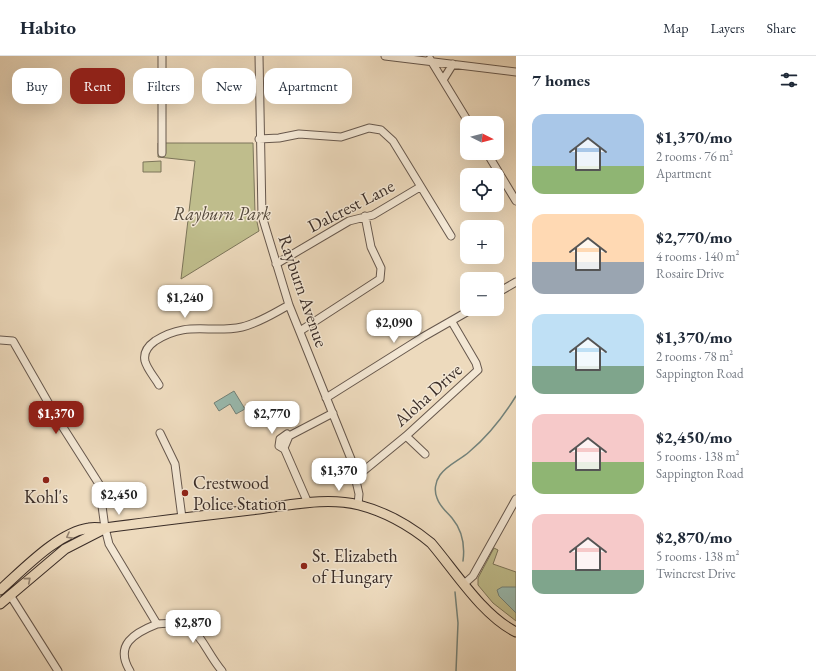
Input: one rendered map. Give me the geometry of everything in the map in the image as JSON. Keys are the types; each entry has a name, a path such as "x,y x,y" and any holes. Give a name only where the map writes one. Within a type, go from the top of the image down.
{"main road":[{"path":"11,594 3,588 48,549 71,534 89,528 105,528 308,503 334,502 358,505 383,512 422,535 431,543 484,607 509,629 516,632"},
{"path":"0,604 65,549 105,528"}],"street":[{"path":"162,56 162,153"},
{"name":"Rayburn Avenue","path":"259,56 259,139 262,216 289,305 351,459 359,494 358,505"},
{"path":"385,56 430,59 453,64 516,72"},
{"path":"430,59 465,116"},
{"path":"443,80 453,64"},
{"path":"259,139 279,138 299,134 340,137 369,128 376,128 385,133 393,141 420,187 452,236"},
{"path":"491,160 516,201"},
{"name":"Dalcrest Lane","path":"276,264 349,221 373,215 420,187"},
{"path":"300,331 380,279 382,268 371,247 365,216"},
{"path":"504,289 516,282"},
{"path":"159,385 145,363 145,356 149,345 160,338 176,330 241,328 254,324 289,305"},
{"path":"326,398 423,337 461,316"},
{"name":"Aloha Drive","path":"356,477 406,436 478,370 476,363 452,322"},
{"path":"0,340 13,341 57,418 99,484 105,528 109,544 157,624"},
{"path":"308,503 284,449 289,436 333,413"},
{"path":"160,433 174,464 182,518"},
{"path":"406,436 425,454"},
{"path":"464,584 473,576 516,499"},
{"path":"11,594 58,671"},
{"path":"130,671 124,659 126,644 130,639 145,629 157,624 171,622 190,628 200,637 211,657 222,671"}],"green space":[{"name":"Rayburn Park","path":"158,143 253,143 255,213 259,231 181,279 195,161 158,157"},
{"path":"161,161 161,172 143,172 143,162"},
{"path":"494,548 498,550 493,564 516,572 516,621 493,603 478,585 478,578"}],"water":[{"path":"234,391 245,409 236,414 230,404 219,411 214,403"},
{"path":"502,587 516,587 516,613 499,596 497,590"}],"waterway":[{"path":"463,561 464,550 460,533 452,518 438,501 435,489 436,484 440,475 446,468 469,452 489,433 516,396"},
{"path":"455,592 458,623 456,671"}],"place":[{"name":"Kohl's","path":"46,480"},
{"name":"Crestwood Police Station","path":"185,493"},
{"name":"St. Elizabeth of Hungary","path":"304,566"}]}
